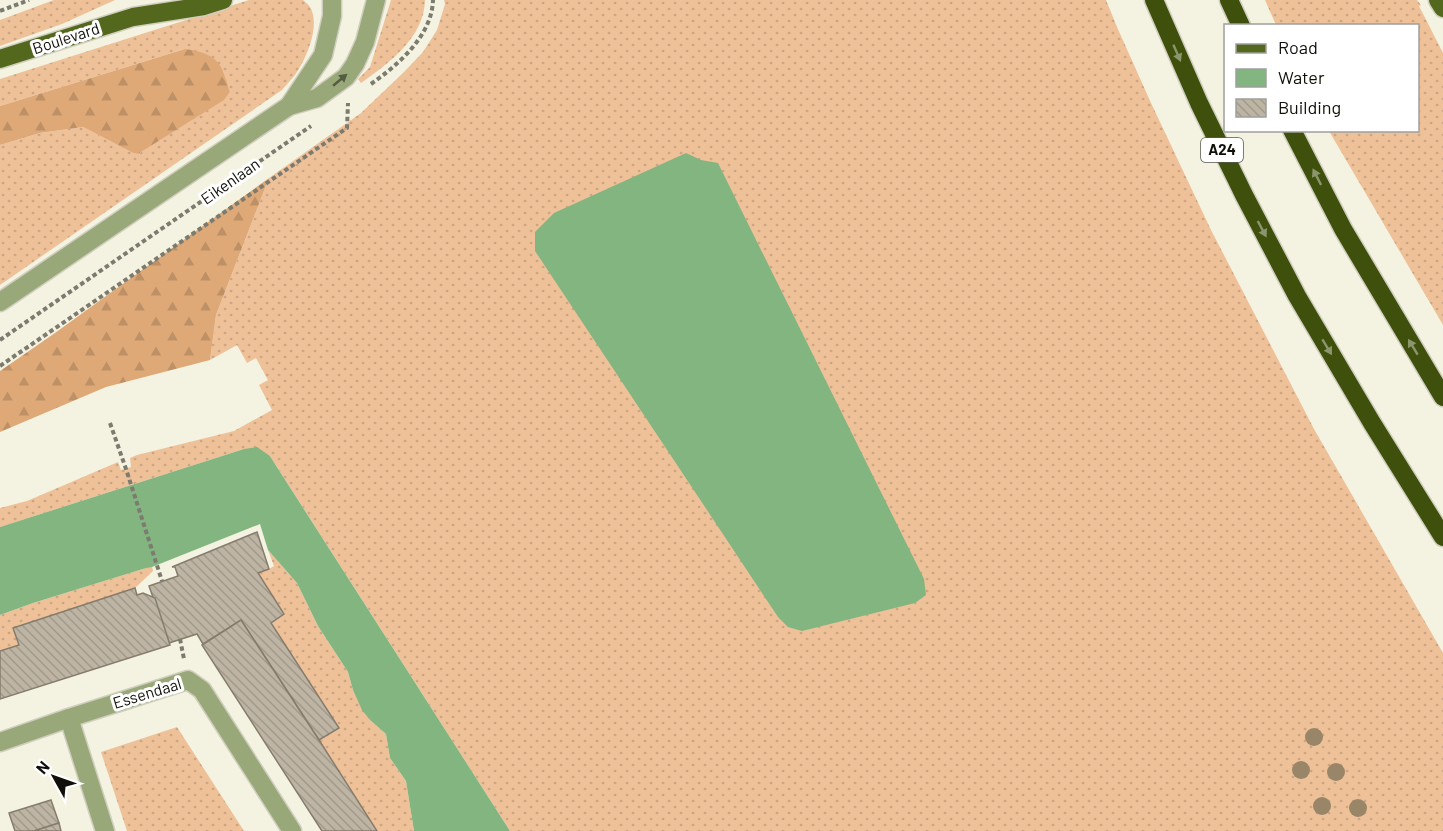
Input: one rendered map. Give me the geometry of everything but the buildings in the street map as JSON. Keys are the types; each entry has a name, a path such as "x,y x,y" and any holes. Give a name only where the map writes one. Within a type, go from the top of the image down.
{"highway":[{"name":"A24","path":"1154,0 1199,103 1297,296 1443,537"},
{"path":"1229,0 1240,24"},
{"path":"1293,132 1343,229 1443,397"}],"main road":[{"name":"Boulevard","path":"133,17 157,0"},
{"name":"Boulevard","path":"0,59 133,17 204,6 223,0"},
{"path":"1438,0 1443,8"}],"street":[{"name":"Eikenlaan","path":"289,106 323,55 332,16 332,0"},
{"name":"Eikenlaan","path":"0,302 289,106 317,98 346,77 365,42 376,0"},
{"name":"Essendaal","path":"0,742 188,680 202,690 292,831"},
{"path":"69,718 105,831"}],"path":[{"path":"0,11 29,0"},
{"path":"367,86 391,68 422,35 432,12 433,0"},
{"path":"0,366 346,128 349,99 339,105"},
{"name":"Eikenlaan","path":"0,340 311,125"},
{"path":"110,423 162,581"}],"shaded area":[{"path":"54,0 115,0 62,24 0,46 0,20"},
{"path":"249,0 303,0 310,6 314,23 311,42 304,61 292,79 282,90 0,285 0,145 40,133 83,127 138,154 223,100 230,92 225,80 185,49 0,106 0,79"},
{"path":"391,0 425,0 419,26 412,38 393,58 361,83 358,79 370,67"},
{"path":"444,0 1106,0 1151,103 1211,230 1314,429 1443,653 1443,831 510,831 270,456 244,449 0,527 0,508 27,501 118,462 121,470 131,467 130,458 137,455 234,431 272,410 259,385 268,380 256,358 247,363 237,345 210,360 216,315 269,178 361,113 404,72 423,52 437,30 445,4"},
{"path":"1265,0 1417,0 1421,5 1419,6 1443,53 1443,325 1330,132 1419,132 1419,24 1276,24"},
{"path":"268,550 297,583 318,626 348,672 353,690 370,720 386,734 390,758 406,781 414,831 377,831 319,740 338,728 271,623 284,614 258,573 274,566"},
{"path":"152,566 153,571 135,588 13,628 19,645 0,651 0,615"},
{"path":"177,727 244,831 127,831 101,752"}],"green space":[{"path":"185,49 201,52 215,60 222,69 230,92 224,100 138,154 83,127 40,133 0,145 0,106"},
{"path":"269,178 216,315 210,360 106,387 0,432 0,371"}],"water":[{"path":"686,153 701,160 718,163 924,579 926,595 915,603 802,631 788,627 778,617 535,251 535,232 554,213"},
{"path":"257,447 270,456 510,831 414,831 406,781 390,758 386,734 362,710 348,672 318,626 297,583 268,550 260,524 152,567 0,615 0,527 244,449"}]}
